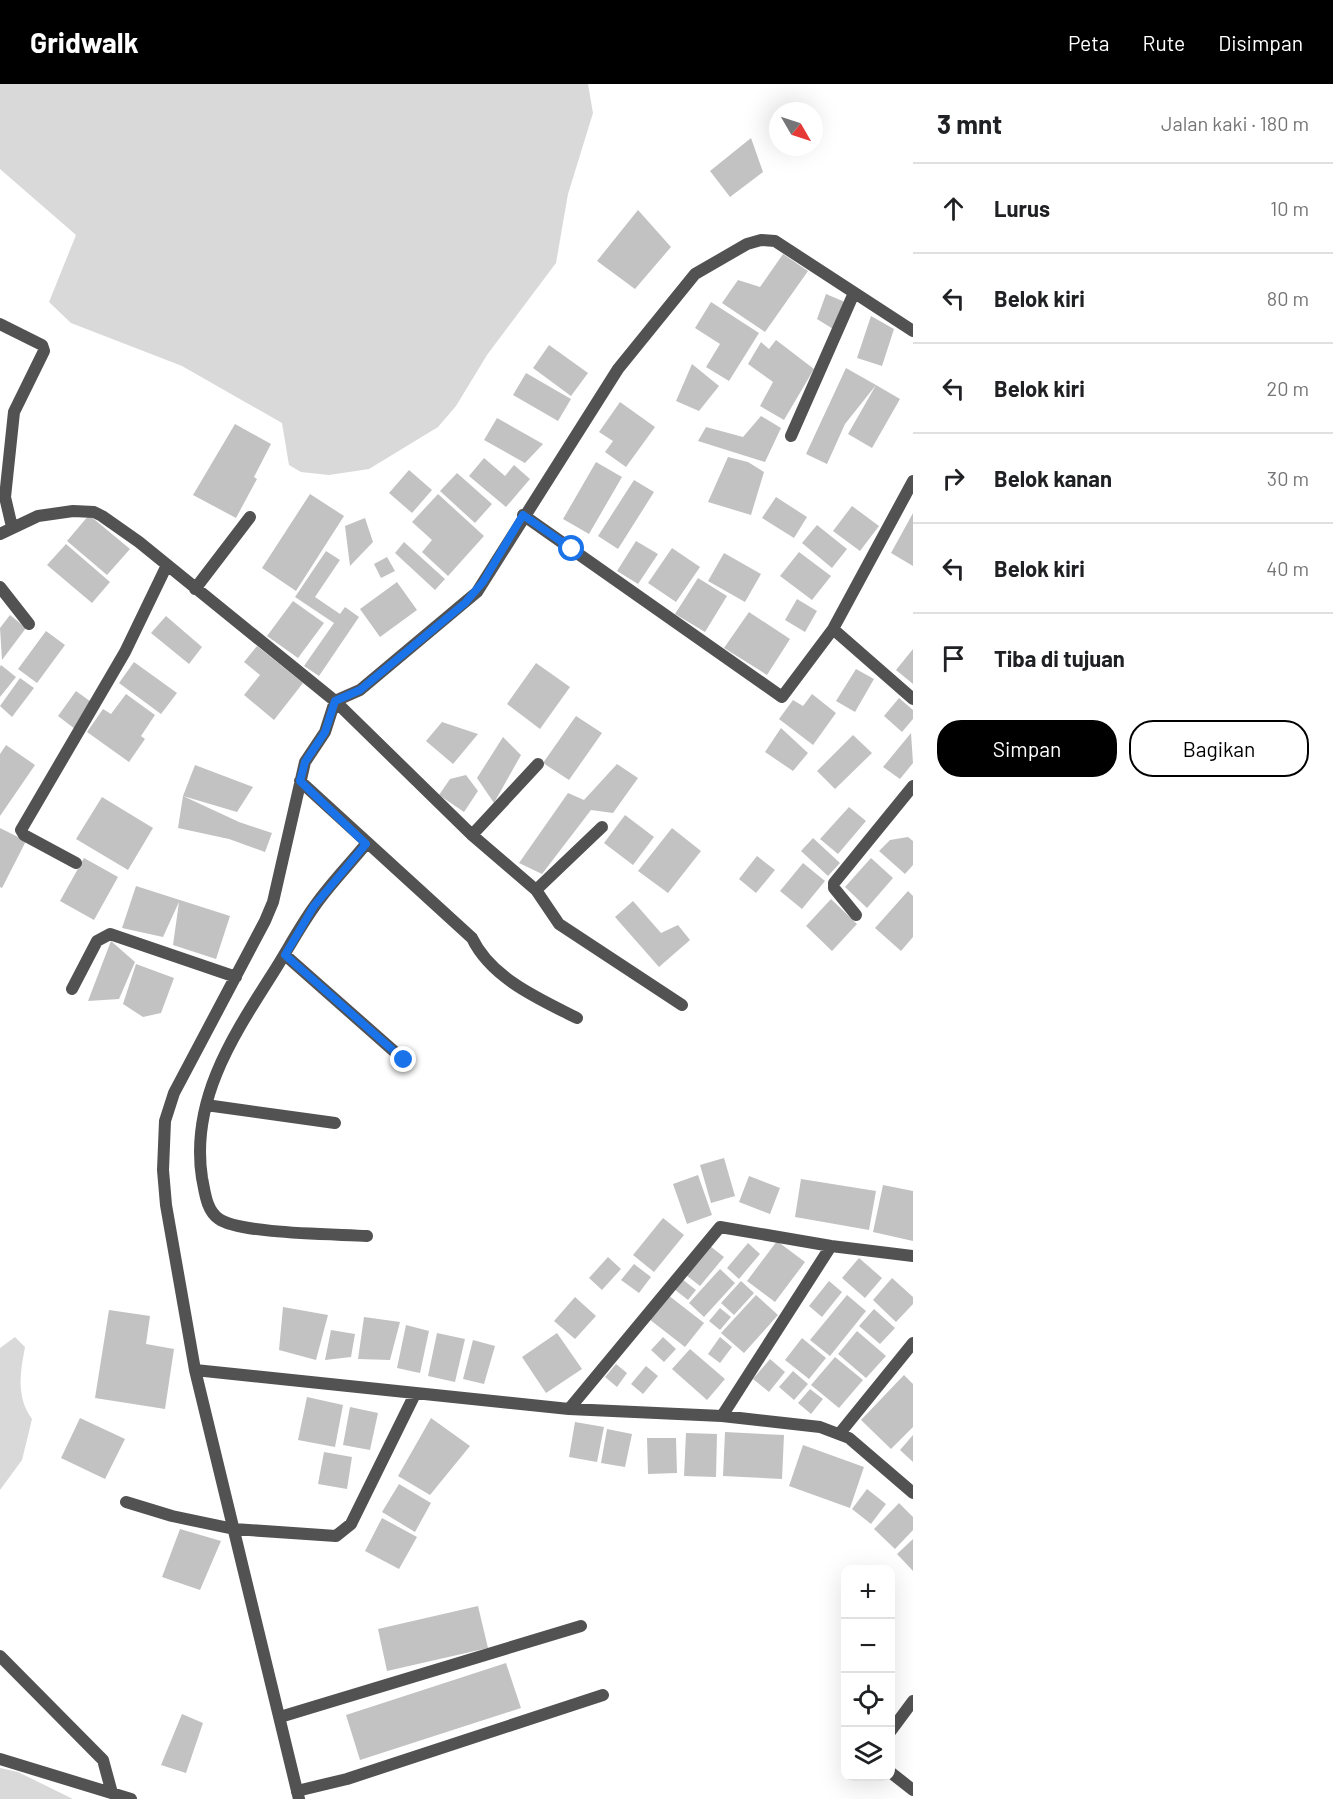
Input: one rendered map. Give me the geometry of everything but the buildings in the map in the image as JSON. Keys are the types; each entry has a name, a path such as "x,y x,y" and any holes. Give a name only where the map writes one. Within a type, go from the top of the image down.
{"street":[{"path":"603,1695 298,1795 195,1370 166,1205 165,1121 174,1094 273,902 305,762 325,732 335,701 360,690 465,603 483,582 523,515 618,369 694,274 747,244 761,240 775,241 913,332"},
{"path":"791,436 854,293"},
{"path":"0,324 42,345 44,351 14,412 4,497 12,527"},
{"path":"523,515 779,696 784,695 833,629 913,482"},
{"path":"0,534 38,516 94,512 167,565 335,701 472,835 536,890 559,924 682,1005"},
{"path":"195,589 250,517"},
{"path":"76,862 24,835 21,830 125,652 167,565"},
{"path":"0,587 29,624"},
{"path":"833,629 913,699"},
{"path":"472,835 538,764"},
{"path":"300,781 366,844 472,938 480,954 526,992 577,1018"},
{"path":"856,915 834,888 834,883 913,786"},
{"path":"536,890 602,826"},
{"path":"366,844 314,906 236,1030 218,1069 206,1105 198,1152 205,1196 211,1211 219,1220 244,1227 367,1236"},
{"path":"72,989 97,941 110,934 236,977"},
{"path":"285,955 404,1060"},
{"path":"206,1105 335,1123"},
{"path":"569,1409 720,1227 831,1246 913,1256"},
{"path":"722,1416 831,1246"},
{"path":"840,1433 913,1343"},
{"path":"195,1370 569,1409 722,1416 820,1427 840,1433 913,1493"},
{"path":"126,1502 172,1516 234,1529 336,1536 346,1531 415,1394"},
{"path":"280,1717 581,1626"},
{"path":"0,1656 103,1760 112,1793"},
{"path":"895,1727 913,1701"},
{"path":"0,1759 131,1799"},
{"path":"895,1775 913,1790"}],"shaded area":[{"path":"0,84 588,84 593,113 568,194 556,263 487,355 456,406 438,427 369,469 329,475 301,472 289,465 282,423 182,366 71,323 49,302 76,235 0,169"},
{"path":"15,1337 25,1347 21,1393 32,1419 22,1460 0,1490 0,1348"},
{"path":"0,1768 18,1772 73,1799 0,1799"}],"route":[{"path":"404,1060 285,955 314,906 366,844 300,781 305,762 325,732 335,701 360,690 477,592 523,515 572,549"}]}
